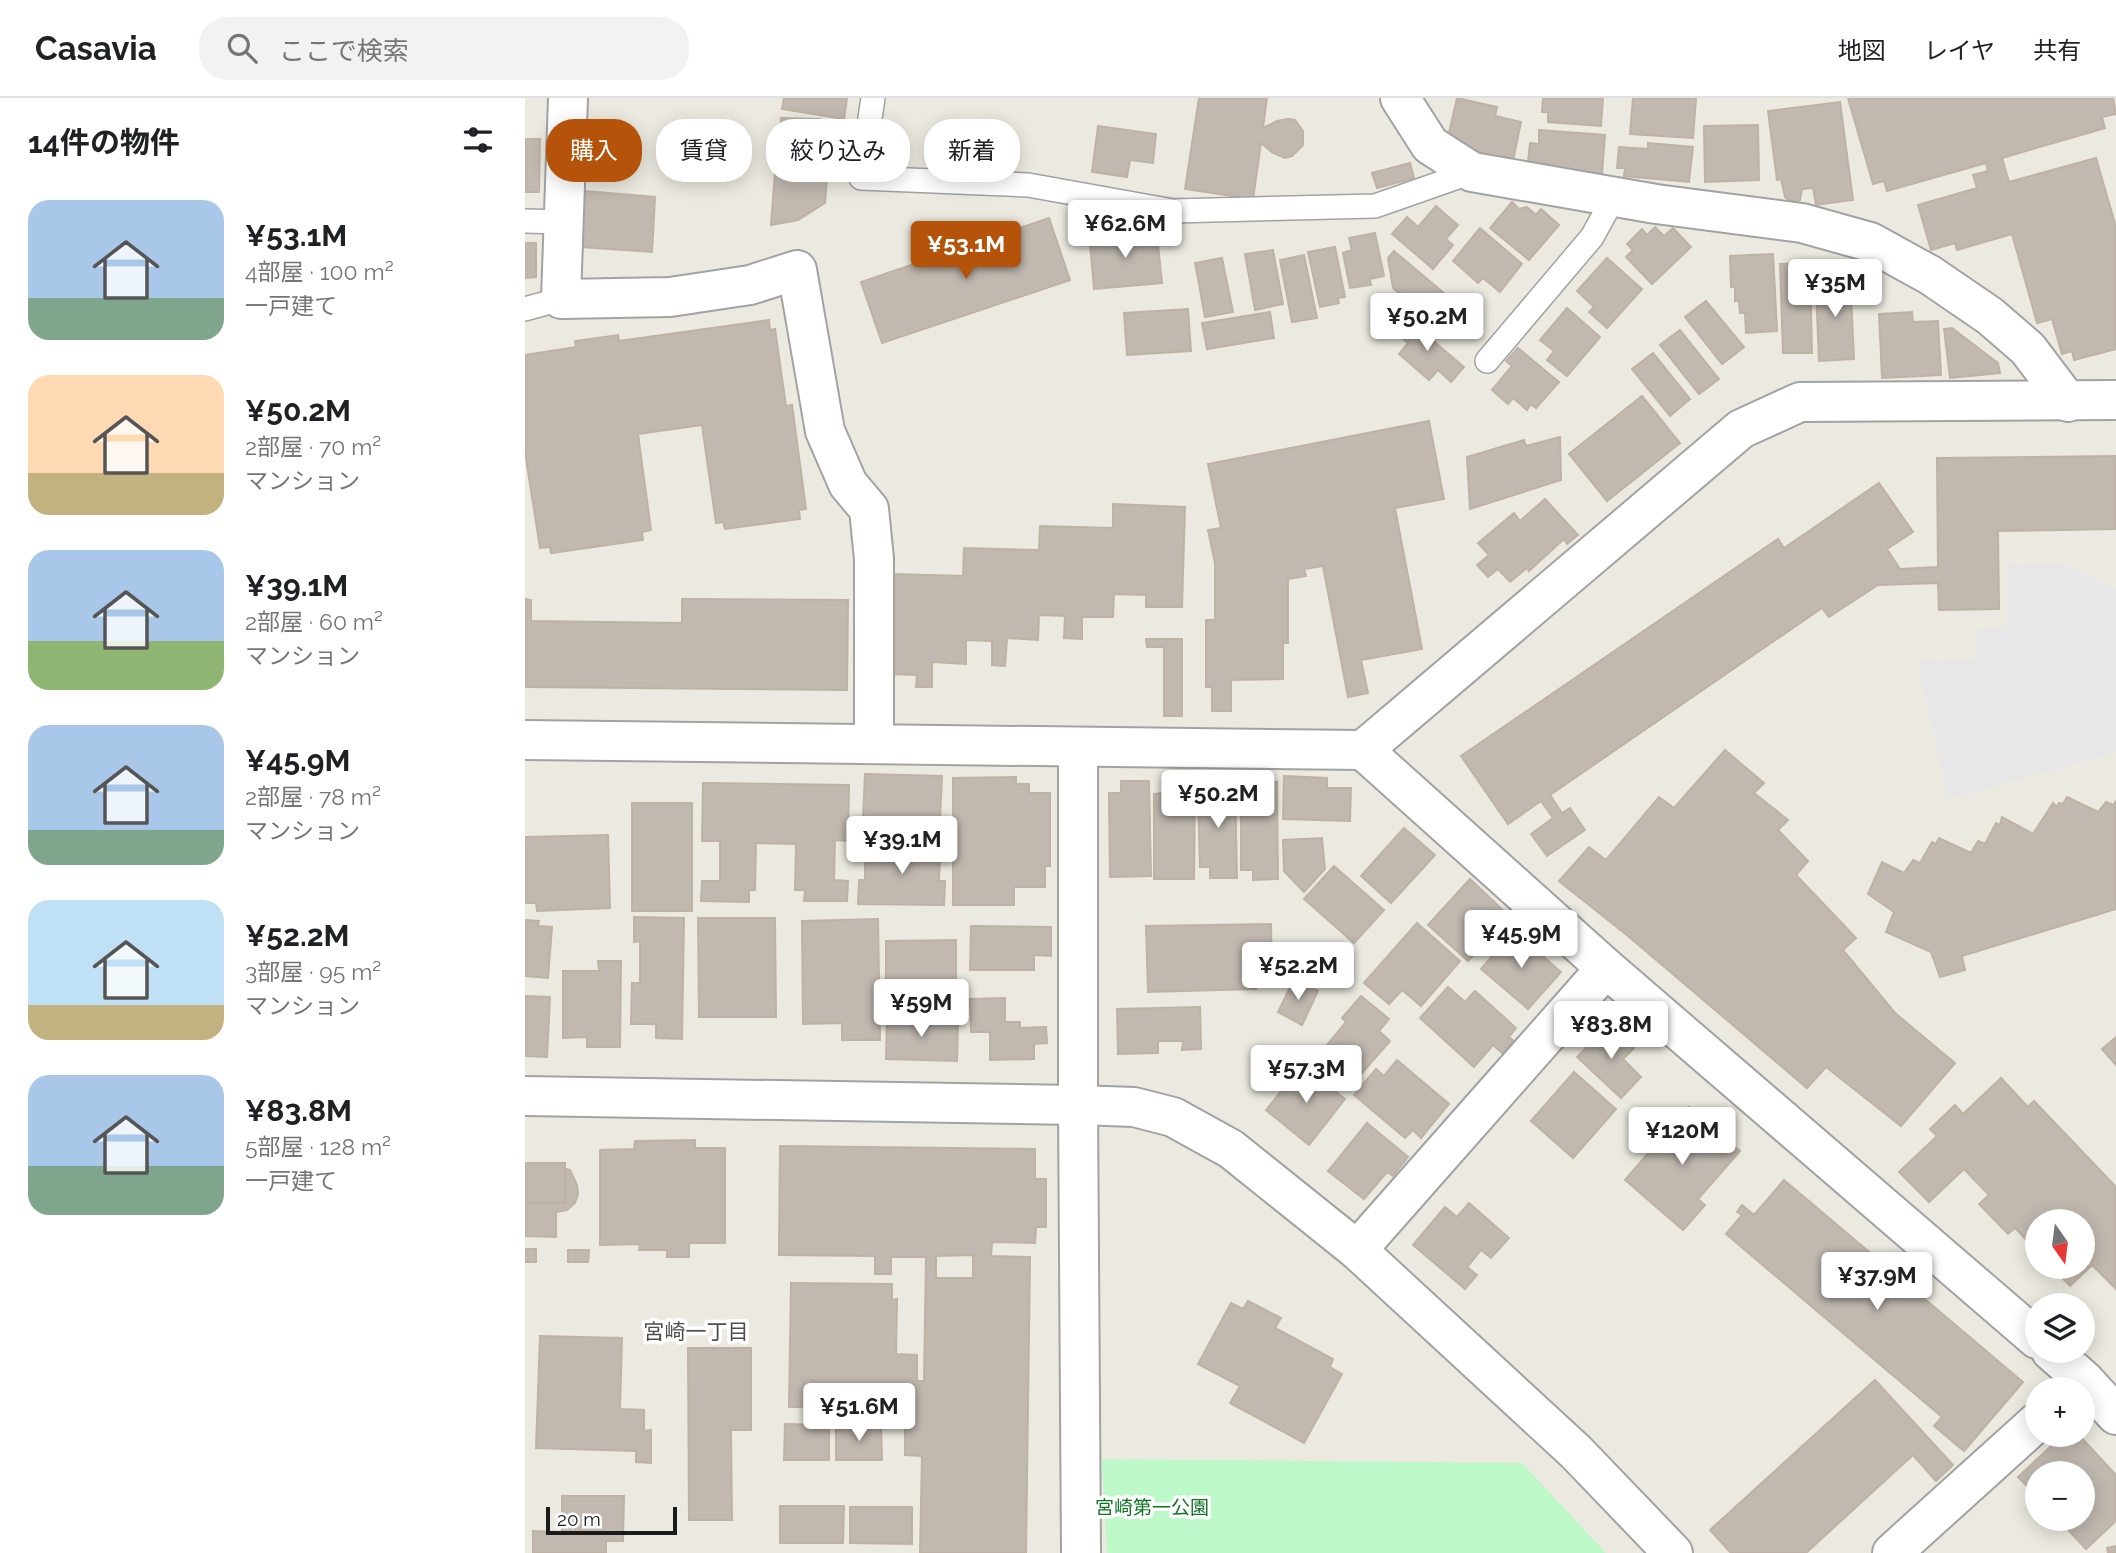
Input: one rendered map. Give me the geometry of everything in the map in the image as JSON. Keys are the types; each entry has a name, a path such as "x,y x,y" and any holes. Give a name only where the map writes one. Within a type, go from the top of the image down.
{"street":[{"path":"568,98 561,299 670,298 750,285 797,271 825,431 848,484 869,509 874,559 874,744"},
{"path":"1400,98 1430,145 1472,172 1614,197 1803,223 1870,242 1930,275 1990,316 2028,349 2069,402"},
{"path":"525,740 1363,750 1741,429 1800,402 2116,400"},
{"path":"1079,747 1081,1553"},
{"path":"1363,750 1606,968 2025,1329"},
{"path":"1357,1250 1606,968"},
{"path":"525,1097 1078,1105 1134,1107 1173,1117 1231,1149 1357,1250 1576,1452 1673,1553"},
{"path":"2061,1363 2072,1377"},
{"path":"2095,1398 2116,1415"},
{"path":"1892,1553 2025,1433"}],"lane":[{"path":"873,98 861,178 1028,185 1173,211 1375,206 1472,172"},
{"path":"1487,361 1593,237 1614,197"},
{"path":"525,221 564,222"},
{"path":"525,309 561,299"}],"green space":[{"name":"宮崎第一公園","path":"1102,1459 1522,1463 1606,1553 1107,1553"}],"shaded area":[{"path":"2064,563 2116,589 2116,752 1948,799 1917,662 1977,658 1977,629 2007,626 2007,565"}],"building":[{"path":"784,98 847,98 844,119 782,109"},
{"path":"1199,98 1267,98 1263,128 1288,119 1295,120 1303,131 1303,145 1292,156 1285,158 1273,153 1261,143 1253,199 1185,189"},
{"path":"1457,98 1497,107 1495,116 1521,122 1513,161 1455,148 1457,139 1448,137"},
{"path":"1543,98 1603,98 1601,126 1548,122 1548,112 1542,112"},
{"path":"1633,98 1696,98 1693,138 1630,134"},
{"path":"1848,98 2113,98 2116,114 2102,117 2105,128 2002,158 2009,182 2096,158 2116,227 2116,349 2074,360 2072,351 2062,354 2052,319 2037,323 2012,234 1957,250 1955,243 1931,250 1918,205 1977,188 1973,175 1988,171 1986,163 1887,191 1884,181 1873,184"},
{"path":"1840,102 1853,200 1816,205 1813,188 1802,189 1800,200 1789,200 1785,197 1781,179 1777,180 1768,111"},
{"path":"1758,125 1759,180 1705,182 1704,126"},
{"path":"1098,126 1156,134 1153,163 1130,160 1127,177 1092,172"},
{"path":"1539,130 1605,135 1602,174 1553,170 1553,164 1528,162 1530,143 1539,144"},
{"path":"525,139 540,139 539,192 525,192"},
{"path":"1648,143 1693,147 1689,182 1624,176 1625,168 1617,168 1619,147 1648,149"},
{"path":"1410,163 1414,178 1377,188 1372,173"},
{"path":"774,182 827,182 825,203 798,220 771,225"},
{"path":"585,191 655,197 652,252 581,247"},
{"path":"1512,202 1519,209 1527,207 1536,215 1541,209 1559,225 1529,260 1490,228"},
{"path":"1436,206 1458,225 1446,239 1453,245 1433,269 1392,234 1407,217 1418,227"},
{"path":"1049,218 1070,280 882,343 861,282"},
{"path":"1655,227 1664,236 1673,228 1691,247 1652,284 1626,257 1633,250 1627,244 1642,229 1647,235"},
{"path":"1480,228 1522,264 1500,292 1483,278 1478,283 1453,261"},
{"path":"1132,230 1132,237 1157,235 1162,283 1094,289 1090,243 1095,244 1094,234"},
{"path":"1375,233 1384,276 1370,279 1371,285 1350,288 1343,253 1352,250 1349,238"},
{"path":"525,243 536,243 536,277 525,278"},
{"path":"1335,247 1345,297 1338,298 1339,303 1320,307 1308,252"},
{"path":"1273,250 1283,304 1255,310 1245,254"},
{"path":"1394,251 1451,299 1432,321 1393,288 1388,258"},
{"path":"1773,254 1777,331 1746,333 1745,313 1740,313 1739,301 1735,301 1735,287 1731,287 1730,256"},
{"path":"1304,255 1317,318 1292,322 1280,260"},
{"path":"1222,258 1233,312 1205,317 1195,263"},
{"path":"1607,258 1642,289 1607,328 1589,312 1594,307 1577,291"},
{"path":"1810,263 1812,353 1783,353 1780,264"},
{"path":"1850,275 1854,359 1819,361 1816,288 1821,288 1821,277"},
{"path":"1706,301 1744,347 1722,364 1685,317"},
{"path":"1567,308 1600,337 1567,376 1547,360 1554,351 1540,340"},
{"path":"1188,309 1191,351 1127,355 1124,313"},
{"path":"1270,312 1274,338 1207,349 1202,323"},
{"path":"1912,312 1913,322 1938,321 1941,375 1882,378 1879,314"},
{"path":"1403,315 1464,367 1451,382 1438,370 1429,380 1399,354 1408,343 1401,337 1406,331 1397,323"},
{"path":"769,320 770,330 775,329 786,406 792,405 806,509 799,510 800,519 725,529 723,522 716,523 702,425 638,434 651,530 642,532 643,540 551,553 550,547 540,548 525,452 525,355 576,347 575,341 618,335 619,341"},
{"path":"1952,328 1998,363 2000,373 1950,378 1944,329"},
{"path":"1680,330 1719,379 1699,394 1660,345"},
{"path":"1518,348 1559,382 1536,408 1531,404 1527,410 1513,398 1508,404 1492,390 1512,366 1506,361"},
{"path":"1653,353 1690,399 1670,416 1632,369"},
{"path":"1642,396 1680,443 1607,501 1569,454"},
{"path":"1429,421 1444,499 1395,508 1422,649 1361,660 1368,693 1348,697 1323,566 1304,569 1306,576 1288,579 1288,643 1283,643 1283,679 1231,680 1231,711 1212,711 1212,687 1206,687 1206,620 1215,620 1215,563 1208,530 1221,528 1208,464"},
{"path":"1560,437 1561,480 1470,509 1467,457 1524,440 1526,446"},
{"path":"2116,456 2116,529 1998,531 1999,609 1939,610 1938,583 1878,585 1829,617 1822,608 1550,795 1562,813 1570,808 1585,830 1547,856 1531,834 1553,818 1541,801 1508,824 1461,756 1778,539 1784,548 1879,483 1913,532 1887,549 1900,569 1938,567 1937,458"},
{"path":"1545,499 1578,535 1567,544 1564,539 1529,571 1527,568 1510,582 1498,569 1488,577 1477,565 1489,555 1478,543 1514,513 1520,521"},
{"path":"1113,504 1185,507 1182,607 1146,607 1146,595 1114,594 1113,617 1082,617 1082,639 1064,638 1065,616 1039,615 1038,640 1007,638 1005,666 992,665 992,641 966,640 966,664 932,662 932,687 916,687 917,675 889,674 893,574 963,576 964,548 1039,550 1040,526 1113,528"},
{"path":"525,599 531,600 531,621 682,623 682,599 848,600 847,690 525,687"},
{"path":"1146,639 1182,639 1182,716 1164,716 1164,647 1147,647"},
{"path":"1725,750 1764,783 1754,793 1788,820 1778,830 1808,861 1796,875 1856,938 1843,950 1895,1013 1955,1063 1901,1126 1826,1067 1807,1088 1559,881 1589,847 1606,860 1659,797 1674,808"},
{"path":"865,774 942,776 940,820 914,819 913,824 894,824 894,819 863,818"},
{"path":"1284,776 1327,778 1327,788 1351,788 1350,821 1283,819"},
{"path":"1016,777 1016,784 1029,784 1029,793 1050,793 1050,866 1045,866 1045,887 1014,887 1014,905 953,905 953,778"},
{"path":"1121,781 1149,781 1151,876 1110,877 1109,793 1121,793"},
{"path":"1163,781 1195,781 1194,879 1154,879 1154,794 1163,793"},
{"path":"1250,782 1277,782 1278,879 1253,880 1253,870 1241,870 1241,797 1250,797"},
{"path":"703,783 849,785 848,841 835,840 834,880 848,881 847,901 804,901 805,890 795,890 796,844 756,843 755,890 749,890 749,902 701,901 702,881 720,881 720,841 702,841"},
{"path":"1235,783 1237,878 1210,878 1210,867 1200,867 1198,798 1205,798 1205,784"},
{"path":"2067,797 2098,812 2106,802 2113,805 2116,801 2116,909 1962,956 1965,970 1940,977 1931,952 1886,932 1894,912 1868,894 1882,862 1904,873 1913,860 1920,863 1932,842 1936,844 1939,838 1971,853 1978,841 1985,844 1996,823 2000,825 2002,817 2033,834 2053,803 2057,807 2059,803 2063,804"},
{"path":"632,803 692,803 692,911 632,911"},
{"path":"1404,828 1435,855 1391,903 1361,876"},
{"path":"892,830 914,830 914,856 940,856 939,881 945,881 944,905 858,904 859,880 865,880 865,857 891,857"},
{"path":"608,835 610,908 537,911 536,903 525,903 525,837"},
{"path":"1322,838 1325,869 1304,892 1284,871 1283,840"},
{"path":"1334,866 1384,910 1354,943 1304,899"},
{"path":"1470,879 1509,916 1468,961 1428,925"},
{"path":"634,917 684,918 682,1039 656,1038 656,1024 631,1024 632,983 640,983 640,941 634,942"},
{"path":"698,918 775,918 776,1017 699,1017"},
{"path":"878,919 880,1040 842,1040 842,1023 803,1024 802,921"},
{"path":"525,920 539,921 538,926 552,927 548,978 525,976"},
{"path":"1417,923 1460,961 1421,1006 1402,990 1389,1004 1364,983"},
{"path":"1271,924 1272,974 1255,974 1256,989 1148,992 1146,926"},
{"path":"971,926 1051,927 1051,956 1034,955 1034,970 970,970"},
{"path":"1514,931 1561,972 1528,1009 1481,969"},
{"path":"956,940 956,1002 911,1002 910,991 886,991 886,941"},
{"path":"598,961 621,961 620,1047 587,1047 587,1037 563,1038 563,971 599,971"},
{"path":"1294,979 1318,991 1302,1025 1278,1012"},
{"path":"1448,987 1465,1002 1475,991 1516,1028 1509,1037 1514,1041 1502,1053 1493,1045 1474,1067 1420,1018"},
{"path":"525,996 550,997 547,1057 525,1056"},
{"path":"1361,996 1389,1019 1379,1031 1390,1041 1347,1090 1314,1061 1346,1022 1342,1018"},
{"path":"1005,998 1005,1022 1020,1022 1020,1028 1046,1027 1047,1043 1034,1044 1034,1059 990,1060 990,1032 971,1032 970,999"},
{"path":"1200,1007 1201,1049 1182,1050 1183,1041 1158,1041 1158,1053 1118,1054 1117,1009"},
{"path":"887,1014 914,1015 914,1021 958,1023 957,1061 886,1059"},
{"path":"1609,1025 1634,1048 1623,1059 1641,1077 1621,1098 1577,1057"},
{"path":"2116,1037 2116,1065 2102,1049"},
{"path":"1397,1060 1449,1104 1421,1138 1413,1130 1405,1138 1354,1095 1376,1069 1384,1076"},
{"path":"1302,1065 1345,1099 1309,1145 1266,1110"},
{"path":"1574,1072 1616,1109 1573,1158 1531,1121"},
{"path":"2001,1078 2028,1107 2034,1101 2116,1187 2116,1289 2095,1268 2095,1209 2025,1209 2025,1238 2015,1228 2008,1234 1979,1204 1989,1195 1964,1169 1929,1202 1899,1172 1937,1136 1930,1129 1955,1105 1963,1114"},
{"path":"1689,1107 1740,1151 1698,1199 1705,1205 1683,1230 1625,1180 1651,1150 1646,1146 1664,1124 1670,1129"},
{"path":"1367,1123 1408,1157 1393,1176 1387,1172 1364,1199 1328,1171"},
{"path":"695,1140 695,1148 725,1148 725,1243 689,1243 689,1257 667,1257 667,1250 639,1250 640,1244 600,1245 600,1150 634,1149 635,1141"},
{"path":"780,1146 1035,1149 1035,1179 1046,1179 1046,1227 1036,1227 1035,1243 992,1242 991,1256 1030,1257 1026,1553 920,1553 922,1456 905,1455 905,1412 899,1412 900,1389 891,1390 891,1408 789,1407 791,1283 892,1284 892,1300 897,1299 896,1354 917,1355 917,1381 924,1381 926,1257 891,1257 891,1274 875,1274 875,1256 779,1255","holes":["973,1255 973,1278 936,1278 936,1256"]},
{"path":"525,1163 565,1163 565,1203 525,1203"},
{"path":"565,1169 570,1170 578,1194 575,1203 567,1210 556,1212 556,1237 525,1236 525,1203 565,1203"},
{"path":"1784,1180 2023,1382 1964,1451 1934,1426 1942,1417 1726,1234 1742,1215 1737,1212 1742,1205 1754,1215"},
{"path":"1469,1203 1509,1238 1491,1258 1481,1250 1467,1267 1477,1275 1465,1289 1413,1245 1445,1207 1457,1217"},
{"path":"525,1249 536,1249 536,1262 525,1262"},
{"path":"568,1250 589,1250 588,1262 568,1262"},
{"path":"2063,1279 2077,1279 2070,1286"},
{"path":"1248,1301 1281,1318 1275,1328 1333,1359 1330,1367 1342,1374 1304,1443 1230,1403 1240,1386 1198,1364 1231,1303 1243,1309"},
{"path":"540,1336 622,1338 620,1409 644,1410 644,1431 651,1430 651,1463 636,1462 636,1451 536,1448"},
{"path":"688,1348 751,1348 751,1430 731,1430 732,1520 689,1520"},
{"path":"1875,1380 1953,1465 1936,1481 1913,1455 1806,1553 1731,1553 1710,1530"},
{"path":"785,1424 829,1425 829,1460 784,1460"},
{"path":"881,1425 882,1460 836,1460 836,1426"},
{"path":"2050,1447 2090,1447 2116,1475 2116,1521 2086,1549 2069,1531 2095,1531 2095,1461 2035,1461"},
{"path":"2025,1470 2025,1484 2018,1477"},
{"path":"562,1496 624,1496 623,1541 606,1541 606,1553 533,1553 533,1531 562,1532"},
{"path":"780,1506 844,1506 843,1543 780,1543"},
{"path":"850,1507 912,1507 912,1544 850,1543"},
{"path":"2116,1546 2116,1553 2108,1553 2107,1548"}],"district":[{"name":"宮崎一丁目","path":"696,1332"}]}
